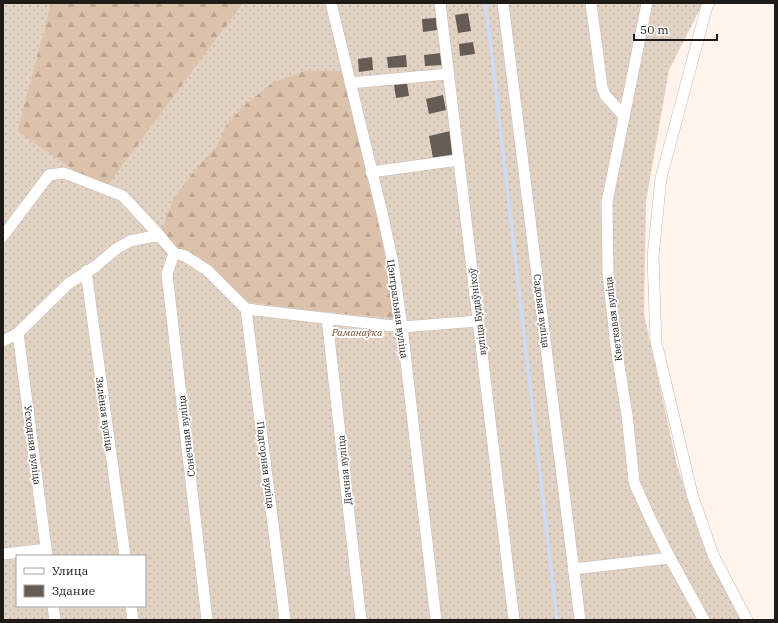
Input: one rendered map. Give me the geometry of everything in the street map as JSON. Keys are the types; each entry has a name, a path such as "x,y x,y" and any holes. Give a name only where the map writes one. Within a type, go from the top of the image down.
{"street":[{"path":"331,3 337,3"},
{"name":"Цэнтральная вуліца","path":"331,3 393,263 402,327 436,620"},
{"name":"вуліца Будаўнікоў","path":"440,3 514,620"},
{"name":"Садовая вуліца","path":"503,3 580,620"},
{"path":"590,3 602,87 605,95 624,116"},
{"name":"Кветкавая вуліца","path":"647,3 607,202 608,274 616,347 627,415 634,482 670,558 704,620"},
{"path":"709,3 661,178 653,256 656,342 692,494 713,555 747,620"},
{"path":"350,82 448,74"},
{"path":"371,172 459,160"},
{"path":"3,236 50,175 64,173 123,196 174,253 185,256 207,270 246,309 402,327 478,320"},
{"path":"3,341 18,333 68,284 130,241 159,235"},
{"name":"Сонечная вуліца","path":"174,253 167,274 207,620"},
{"name":"Зялёная вуліца","path":"86,271 124,555"},
{"name":"Падгорная вуліца","path":"246,309 285,620"},
{"name":"Дачная вуліца","path":"327,319 361,620"},
{"name":"Усходняя вуліца","path":"18,333 46,552"},
{"path":"3,554 46,552"},
{"path":"574,569 670,558"},
{"path":"53,607 55,620"},
{"path":"131,607 133,620"}],"green space":[{"name":"Раманаўка","path":"3,3 51,3 17,131 106,188 243,3 703,3 669,70 646,201 644,314 677,465 703,545 744,620 3,620"},
{"path":"51,3 243,3 106,188 87,179 17,131"},
{"path":"305,71 341,71 356,124 384,240 384,254 392,283 396,318 316,311 248,302 210,265 186,250 176,247 162,230 173,199 196,169 217,146 227,124 245,105 272,83"}],"building":[{"path":"468,13 471,31 458,33 455,15"},
{"path":"436,18 437,30 423,32 422,19"},
{"path":"473,42 475,54 460,56 459,44"},
{"path":"441,53 442,65 425,66 424,55"},
{"path":"406,55 407,67 388,68 387,57"},
{"path":"372,57 373,70 359,72 358,59"},
{"path":"407,83 409,96 396,98 394,85"},
{"path":"443,95 446,110 429,114 426,99"},
{"path":"450,131 455,154 433,158 429,136"}],"waterway":[{"path":"485,3 557,620"}]}
